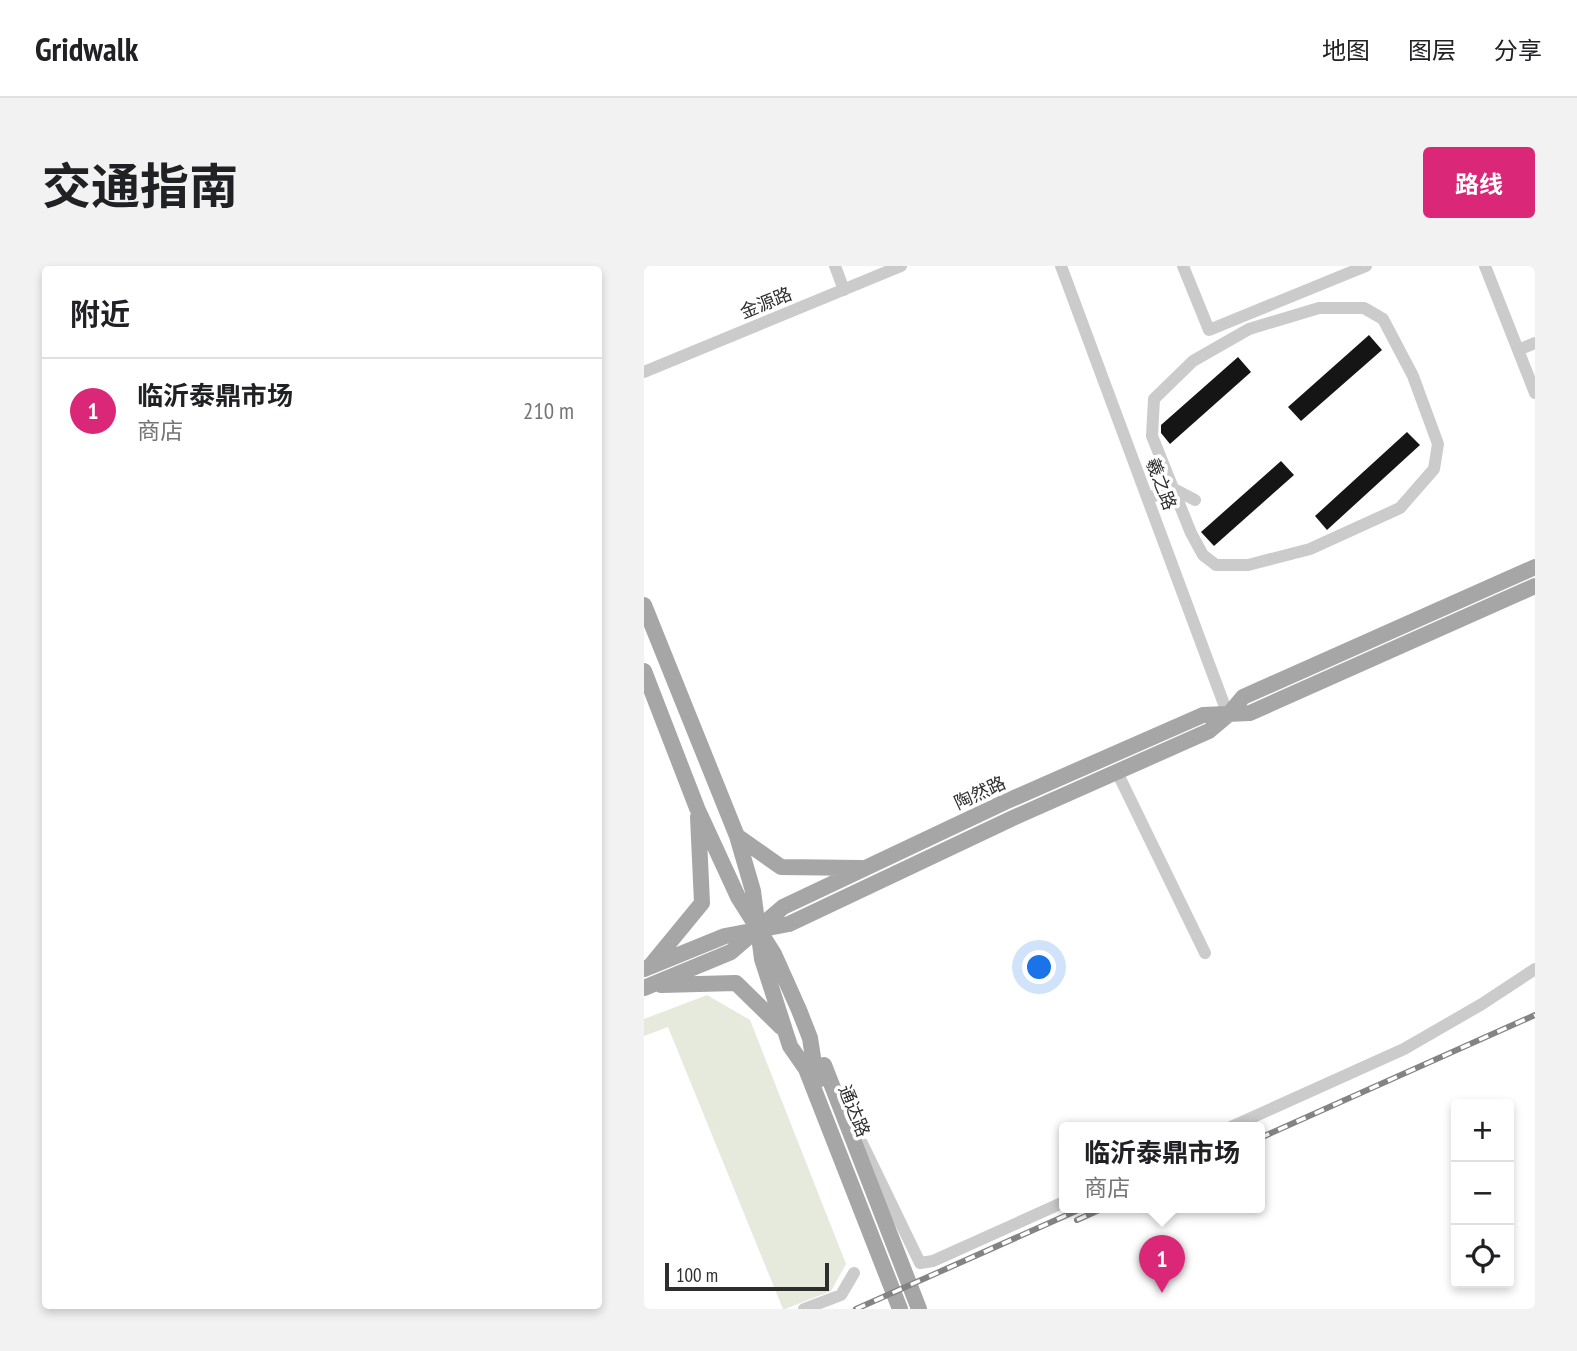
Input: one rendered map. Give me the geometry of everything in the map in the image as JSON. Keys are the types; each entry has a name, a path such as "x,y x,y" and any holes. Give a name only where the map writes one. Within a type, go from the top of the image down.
{"main road":[{"name":"陶然路","path":"647,968 725,936 789,924 1013,818 1209,731 1228,715 1243,697 1535,567"},
{"name":"陶然路","path":"648,987 732,952 783,907 1005,802 1203,715 1250,713 1535,586"},
{"name":"通达路","path":"644,605 737,836 753,891 762,959 790,1046 806,1069 900,1309"},
{"name":"通达路","path":"644,671 698,808 738,897 774,954 810,1038 814,1064 911,1309"},
{"path":"647,968 702,903 698,808"},
{"path":"737,836 781,867 867,868"},
{"path":"648,987 736,983 784,1029"},
{"path":"810,1038 823,1064 919,1309"},
{"path":"790,1046 797,1075 889,1309"}],"street":[{"path":"835,266 844,290"},
{"name":"金源路","path":"644,372 901,266"},
{"name":"羲之路","path":"1061,266 1228,715"},
{"path":"1183,266 1209,330 1366,266"},
{"path":"1485,266 1535,393"},
{"path":"1174,489 1191,533 1203,555 1216,565 1248,565 1310,549 1400,508 1434,469 1437,443 1413,376 1383,318 1364,308 1319,309 1249,329 1194,361 1154,399 1152,436 1174,489 1195,500"},
{"path":"1518,350 1535,343"},
{"path":"1148,498 1174,489"},
{"path":"1117,772 1205,953"},
{"path":"1242,1122 1404,1049 1482,1004 1535,969"},
{"path":"823,1064 920,1263 933,1261 1059,1204"},
{"path":"804,1309 842,1295 854,1273"}],"shaded area":[{"path":"707,995 750,1020 846,1264 831,1291 785,1309 668,1027 644,1036 644,1019"}],"building":[{"path":"1369,335 1382,350 1301,421 1288,407"},
{"path":"1238,357 1251,372 1170,444 1161,433 1161,425"},
{"path":"1407,432 1420,445 1327,530 1315,516"},
{"path":"1281,461 1294,475 1214,546 1201,532"}],"railway":[{"path":"1265,1136 1535,1015"},
{"path":"856,1309 1072,1213"},
{"path":"1077,1220 1093,1213"}],"place":[{"name":"临沂泰鼎市场","path":"1162,1293"}]}
